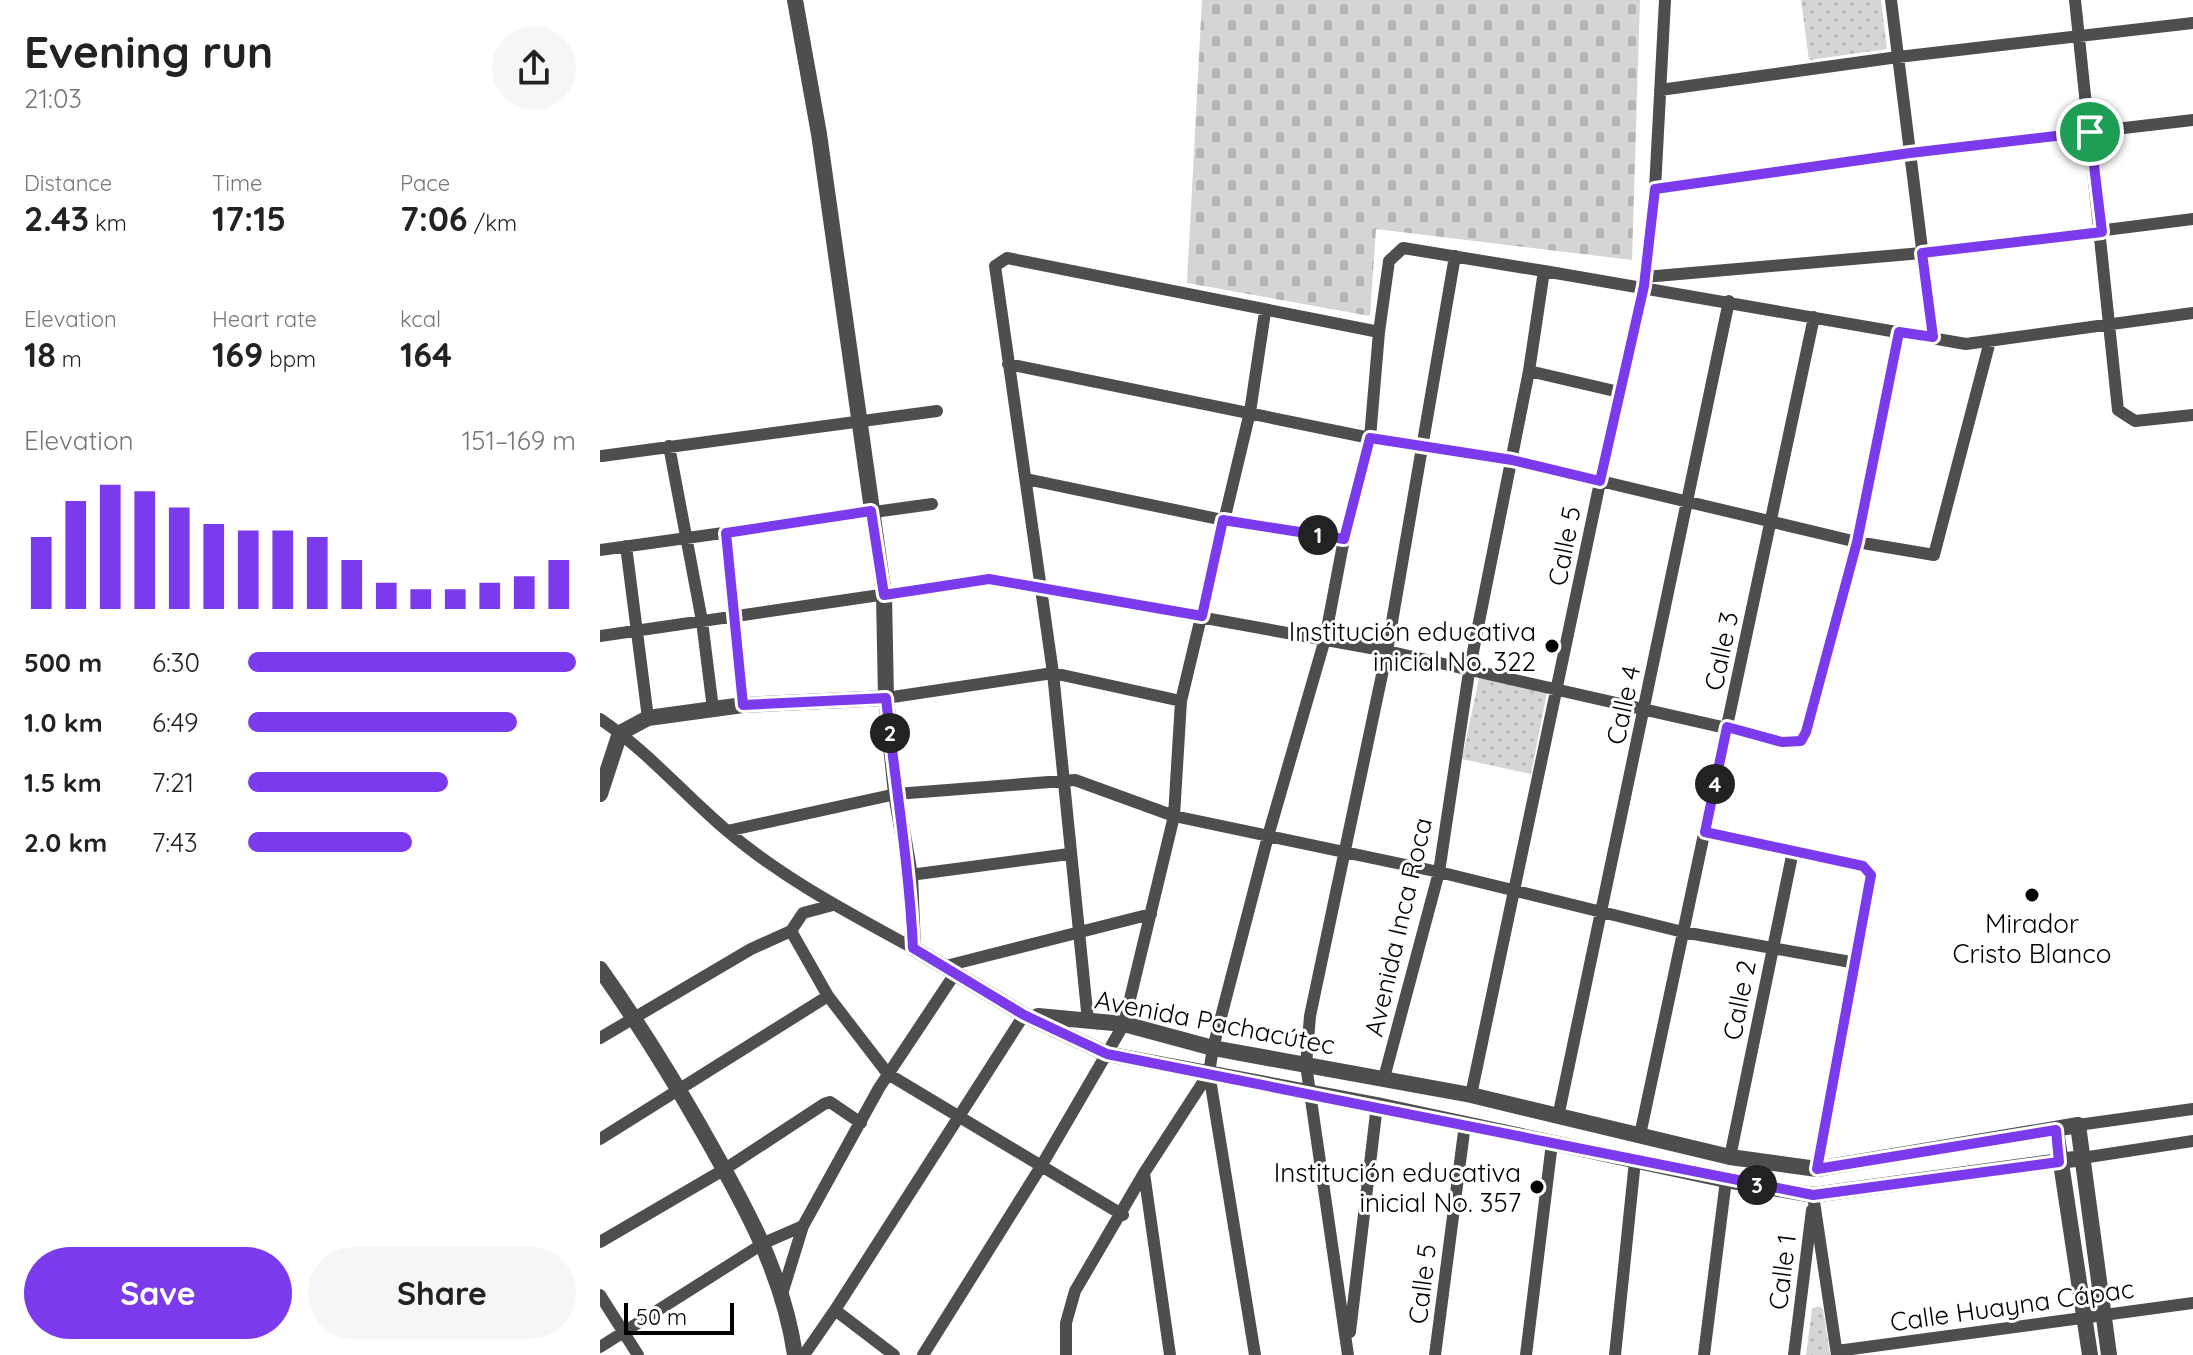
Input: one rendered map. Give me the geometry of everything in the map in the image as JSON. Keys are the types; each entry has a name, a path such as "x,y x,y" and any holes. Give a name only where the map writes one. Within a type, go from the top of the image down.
{"street":[{"path":"795,0 819,134 884,595 886,698 896,794 910,875 913,948"},
{"name":"Calle 5","path":"1471,1095 1619,392 1645,282 1655,189 1665,0"},
{"path":"1891,0 1933,337"},
{"path":"2075,0 2102,232 2118,410 2135,421 2193,415"},
{"path":"1660,90 1898,57 2193,23"},
{"path":"1655,189 1910,153 2193,120"},
{"path":"1645,282 1922,253 2193,219"},
{"path":"1255,1355 1209,1073 1268,836 1325,639 1344,539 1370,438 1379,332 1389,261 1396,252 1403,248 1544,271 1645,282 1729,301 1966,344 2109,322 2193,313"},
{"path":"1348,1355 1306,1065 1318,968 1346,852 1387,651 1425,447 1455,256"},
{"path":"1088,1021 1053,673 995,266 1007,258 1265,312 1379,332"},
{"name":"Avenida Inca Roca","path":"1384,1078 1439,872 1469,672 1529,371 1544,271"},
{"name":"Calle 4","path":"1558,1117 1729,301"},
{"path":"923,1355 1040,1168 1124,1024 1174,816 1181,701 1250,412 1265,312"},
{"name":"Calle 3","path":"1640,1135 1814,317"},
{"path":"600,636 989,579 1387,651 1469,672 1645,707 1782,742 1801,741 1857,542 1899,332"},
{"path":"1008,364 1370,438 1512,460 1771,519 1857,542 1934,555 1990,341"},
{"path":"1529,371 1619,392"},
{"path":"602,456 858,419 937,411"},
{"path":"669,446 702,621 713,709"},
{"path":"1026,479 1223,520 1344,539"},
{"path":"600,550 932,504"},
{"path":"726,533 743,705"},
{"path":"626,546 648,718"},
{"path":"600,794 620,733 648,718 743,705 886,698 1053,673 1181,701"},
{"path":"600,719 620,733 727,831 833,905 913,948 1024,1015 961,1117 804,1355"},
{"path":"727,831 896,794 1064,779 1174,816 1439,872 1683,932 1856,963"},
{"path":"1705,832 1863,866 1871,875 1817,1169"},
{"name":"Calle 2","path":"1730,1157 1793,851"},
{"path":"910,875 1069,854"},
{"path":"600,1038 751,949 791,931 803,913 833,905"},
{"path":"782,1294 803,1226 948,971 1151,914"},
{"path":"791,931 828,996 888,1074 1040,1168 1123,1215"},
{"path":"600,969 635,1018 679,1090 764,1243 782,1294 795,1355"},
{"path":"600,1139 828,996"},
{"name":"Avenida Pachacútec","path":"1024,1015 1124,1024 1213,1048 1471,1095 1730,1157 1817,1169 2193,1109"},
{"name":"Avenida Pachacútec","path":"1024,1015 1107,1054 1377,1105 1726,1180 1813,1195 2193,1141"},
{"path":"1066,1355 1066,1323 1075,1291 1123,1215 1144,1173 1209,1073"},
{"path":"600,1242 725,1169 830,1102 861,1123"},
{"path":"1348,1355 1354,1276 1377,1105"},
{"name":"Calle 5","path":"1435,1355 1465,1124"},
{"path":"2078,1125 2109,1355"},
{"path":"2056,1130 2090,1355"},
{"path":"1526,1355 1552,1143"},
{"path":"1615,1355 1635,1161"},
{"path":"1144,1173 1170,1355"},
{"path":"1704,1355 1726,1180"},
{"path":"1813,1195 1837,1353"},
{"name":"Calle 1","path":"1794,1355 1813,1195"},
{"path":"600,1347 764,1243 803,1226"},
{"path":"600,1295 638,1355"},
{"name":"Calle Huayna Cápac","path":"1837,1353 2193,1303"},
{"path":"835,1310 894,1355"}],"green space":[{"path":"1202,0 1640,0 1632,260 1376,229 1370,316 1187,283"},
{"path":"1801,0 1881,0 1887,49 1809,60"},
{"path":"1479,678 1547,692 1531,774 1462,759"},
{"path":"1818,1306 1823,1309 1830,1355 1806,1355 1812,1309"}],"place":[{"name":"Institución educativa inicial No. 322","path":"1552,646"},
{"name":"Mirador Cristo Blanco","path":"2032,895"},
{"name":"Institución educativa inicial No. 357","path":"1537,1187"}],"route":[{"path":"2090,132 2102,232 1922,253 1933,337 1899,332 1857,542 1806,732 1801,741 1792,743 1727,727 1705,832 1863,866 1871,875 1817,1169 2056,1130 2059,1162 1813,1195 1726,1180 1377,1105 1107,1054 1024,1015 913,948 910,875 896,794 886,698 743,705 726,533 871,511 884,595 989,579 1202,616 1223,520 1344,539 1370,438 1512,460 1600,481 1644,286 1655,189 1910,153 2090,132"}]}
